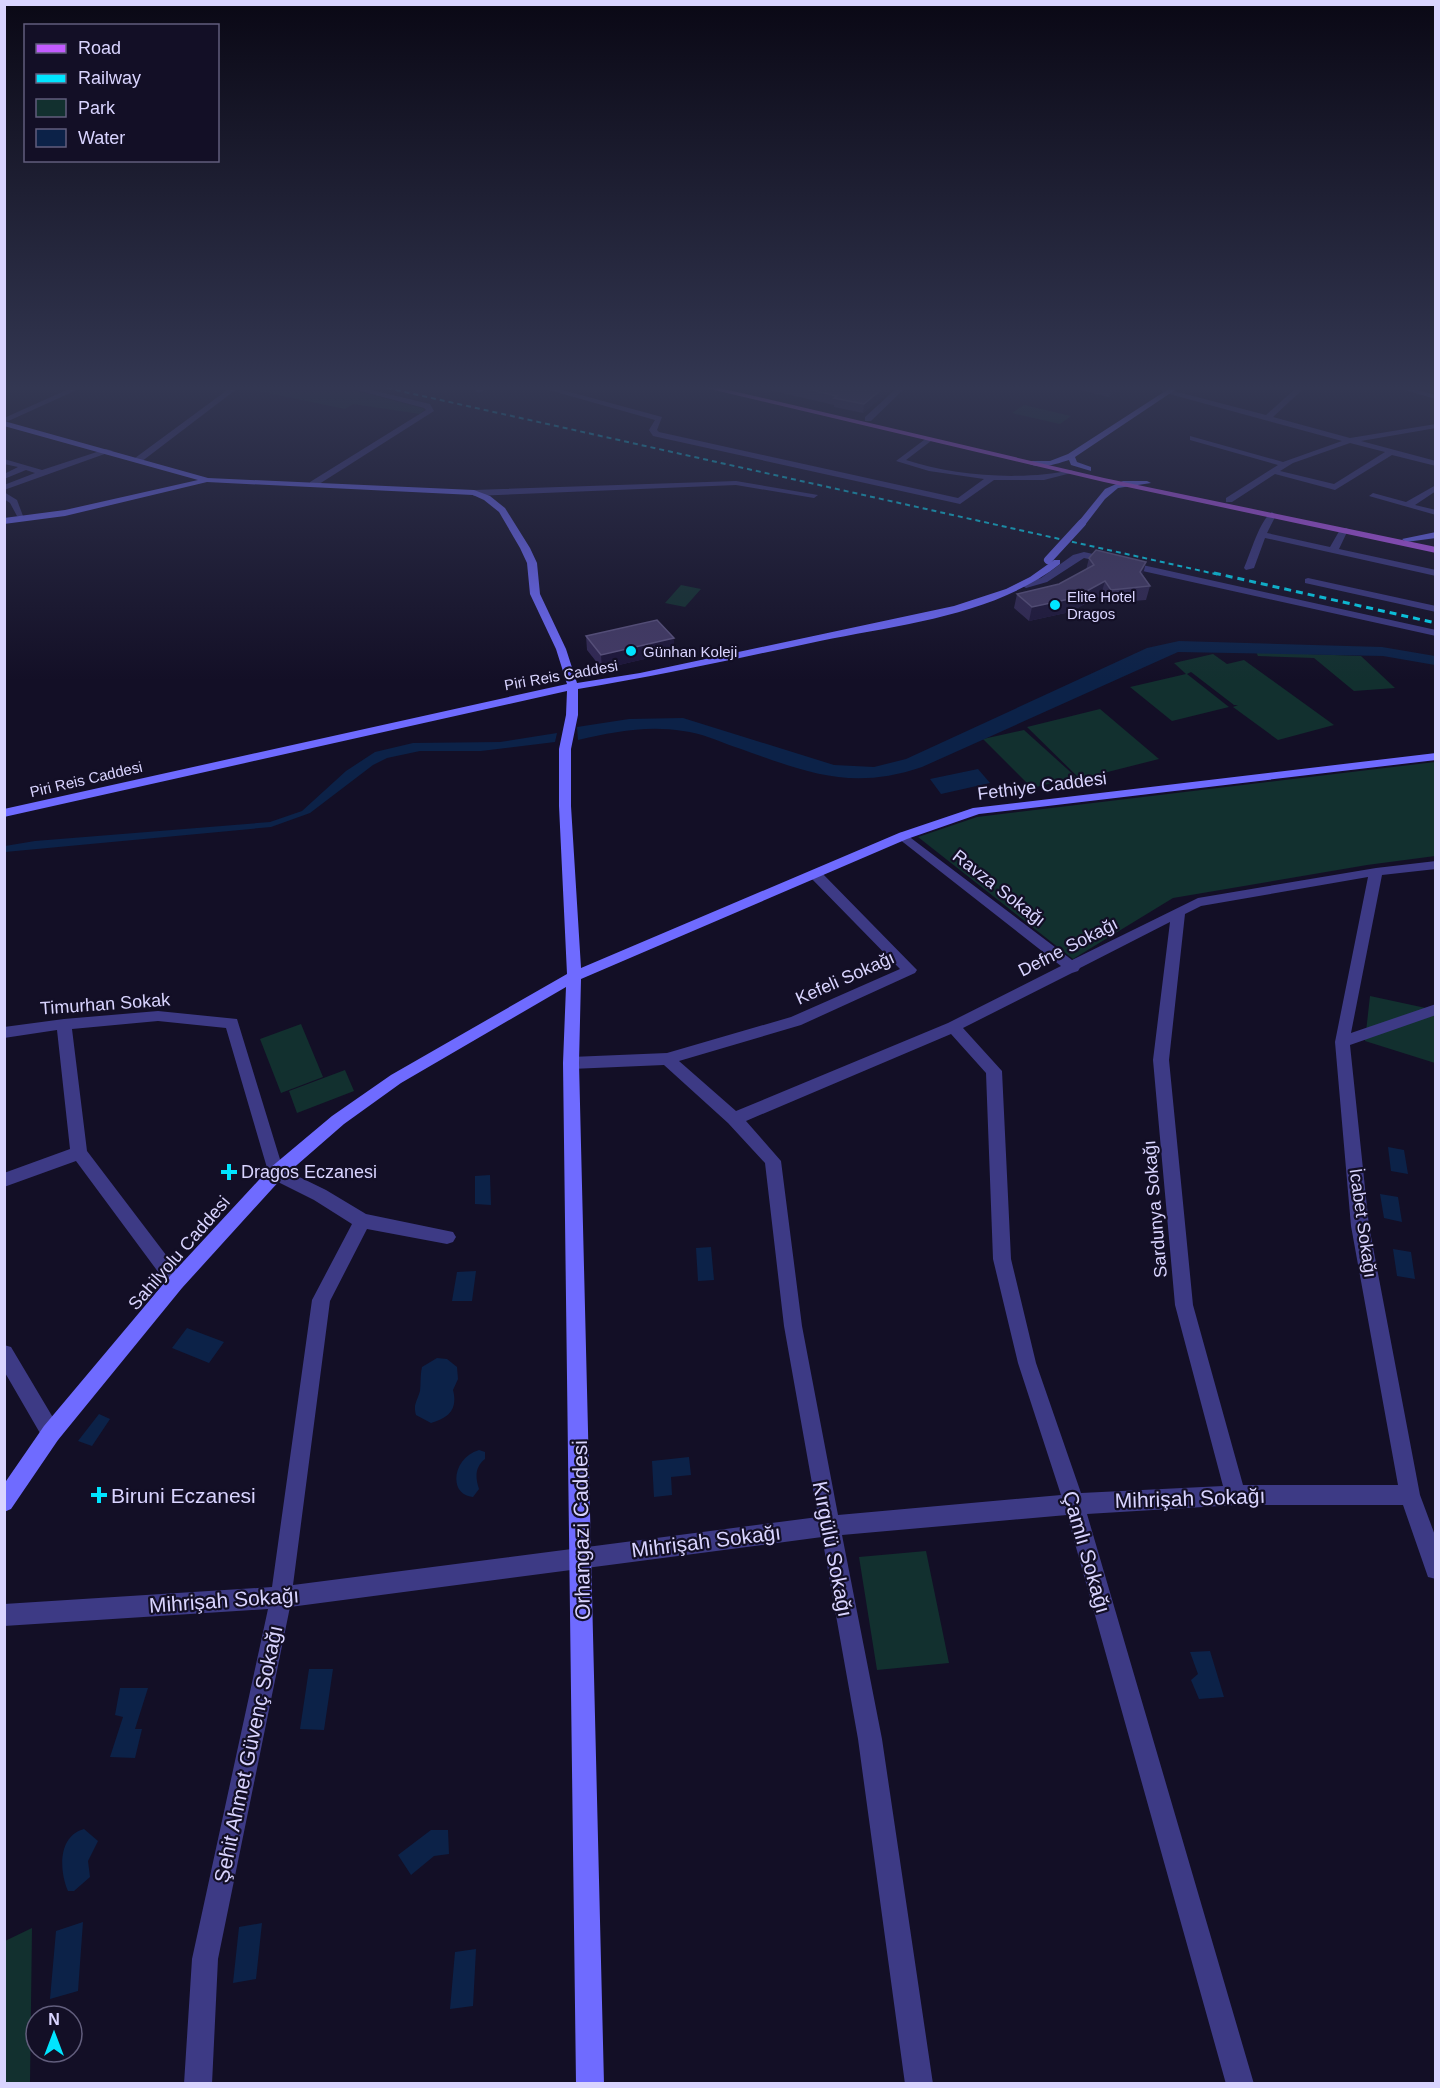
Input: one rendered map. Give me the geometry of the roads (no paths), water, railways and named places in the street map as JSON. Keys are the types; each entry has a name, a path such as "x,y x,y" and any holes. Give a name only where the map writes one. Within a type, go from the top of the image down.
{"main road":[{"path":"1158,485 1436,546"},
{"path":"1136,486 1436,550"}],"street":[{"path":"4,516 169,485"},
{"path":"4,521 65,513 177,485"},
{"path":"339,485 474,493 672,485"},
{"path":"752,485 814,495"},
{"path":"889,485 960,501 981,485"},
{"path":"1118,486 1123,485"},
{"path":"1229,501 1251,485"},
{"path":"1118,486 1136,486"},
{"name":"Piri Reis Caddesi","path":"573,685 640,676 956,609 1005,595 1026,585 1052,560 1118,486"},
{"path":"1408,505 1436,487"},
{"path":"474,493 487,498 502,510 525,548 532,563 535,594 561,649 573,685"},
{"path":"4,495 14,502 20,514"},
{"path":"1373,496 1436,513"},
{"path":"1249,568 1272,515"},
{"path":"1333,550 1344,530"},
{"path":"1262,535 1436,573"},
{"path":"1406,539 1436,535"},
{"path":"1026,585 1044,580 1076,557 1084,555 1436,633"},
{"name":"Piri Reis Caddesi","path":"4,811 377,727 971,600 1017,584 1052,560"},
{"path":"1308,581 1436,609"},
{"name":"Orhangazi Caddesi","path":"573,685 570,727 565,749 565,806 574,976 572,1063 590,2084"},
{"name":"Fethiye Caddesi","path":"574,976 903,836 978,811 1436,756"},
{"name":"Ravza Sokağı","path":"903,836 1073,968"},
{"name":"Defne Sokağı","path":"734,1119 953,1027 1073,968 1197,902 1376,872 1436,865"},
{"name":"İcabet Sokağı","path":"1376,872 1342,1042 1360,1226 1410,1495 1436,1569"},
{"name":"Kefeli Sokağı","path":"667,1059 796,1021 910,970 815,874"},
{"name":"Sardunya Sokağı","path":"1178,912 1161,1060 1184,1305 1236,1495"},
{"name":"Sahilyolu Caddesi","path":"4,1502 51,1433 176,1282 276,1173 338,1120 396,1079 574,976"},
{"path":"1342,1042 1436,1009"},
{"name":"Timurhan Sokak","path":"4,1033 64,1024 158,1016 232,1023 276,1173"},
{"path":"64,1024 80,1153 176,1282"},
{"name":"Çamlı Sokağı","path":"953,1027 994,1071 1002,1259 1027,1364 1074,1504 1240,2084"},
{"path":"572,1063 667,1059"},
{"name":"Kırgülü Sokağı","path":"667,1059 734,1119 773,1161 793,1326 828,1526 870,1739 919,2084"},
{"path":"4,1180 80,1153"},
{"path":"276,1173 320,1195 362,1221 447,1237"},
{"name":"Şehit Ahmet Güvenç Sokağı","path":"198,2084 205,1959 281,1597 321,1300 362,1221"},
{"path":"4,1353 51,1433"},
{"name":"Mihrişah Sokağı","path":"4,1615 281,1597 828,1526 1074,1504 1236,1495 1410,1495"}],"water":[{"path":"1179,641 1382,647 1435,656 1435,665 1383,656 1178,652 922,767 871,778 849,778 805,770 703,735 670,729 617,732 578,740 577,727 629,719 683,718 834,765 874,767 906,759 1147,648"},
{"path":"557,733 555,742 481,751 420,751 387,758 373,765 310,813 271,827 5,852 5,846 35,841 270,822 302,811 346,771 375,752 413,743 500,742"},
{"path":"978,769 990,783 941,794 930,779"},
{"path":"1388,1147 1404,1150 1408,1174 1391,1171"},
{"path":"490,1175 491,1205 475,1204 475,1176"},
{"path":"1380,1194 1398,1197 1402,1222 1384,1218"},
{"path":"711,1247 714,1280 698,1281 696,1248"},
{"path":"1393,1249 1411,1252 1415,1279 1397,1276"},
{"path":"476,1271 472,1301 452,1301 457,1272"},
{"path":"187,1328 224,1342 209,1363 172,1348"},
{"path":"437,1358 447,1359 457,1367 458,1379 453,1390 454,1402 451,1412 431,1423 416,1415 415,1405 420,1391 422,1367"},
{"path":"99,1414 110,1419 92,1446 78,1441"},
{"path":"479,1450 485,1452 485,1459 478,1469 479,1489 473,1497 465,1495 460,1490 456,1476 463,1460"},
{"path":"689,1457 691,1475 671,1477 672,1495 654,1497 652,1461"},
{"path":"1210,1651 1224,1697 1199,1699 1191,1680 1198,1674 1190,1652"},
{"path":"309,1669 333,1669 324,1730 300,1729"},
{"path":"120,1688 148,1688 135,1729 142,1729 135,1758 110,1757 123,1717 115,1715"},
{"path":"84,1829 98,1841 88,1861 90,1877 74,1891 68,1891 62,1864 65,1846 75,1833"},
{"path":"431,1830 448,1830 449,1854 434,1856 411,1875 398,1855"},
{"path":"83,1922 78,1991 50,1999 56,1931"},
{"path":"262,1923 256,1979 233,1983 239,1927"},
{"path":"476,1949 473,2006 450,2009 455,1952"}],"railway":[{"path":"821,485 1220,575"},
{"path":"1214,573 1436,623"}],"place":[{"name":"Elite Hotel Dragos","path":"1055,605"},
{"name":"Günhan Koleji","path":"631,651"},
{"name":"Dragos Eczanesi","path":"229,1172"},
{"name":"Biruni Eczanesi","path":"99,1495"}]}
